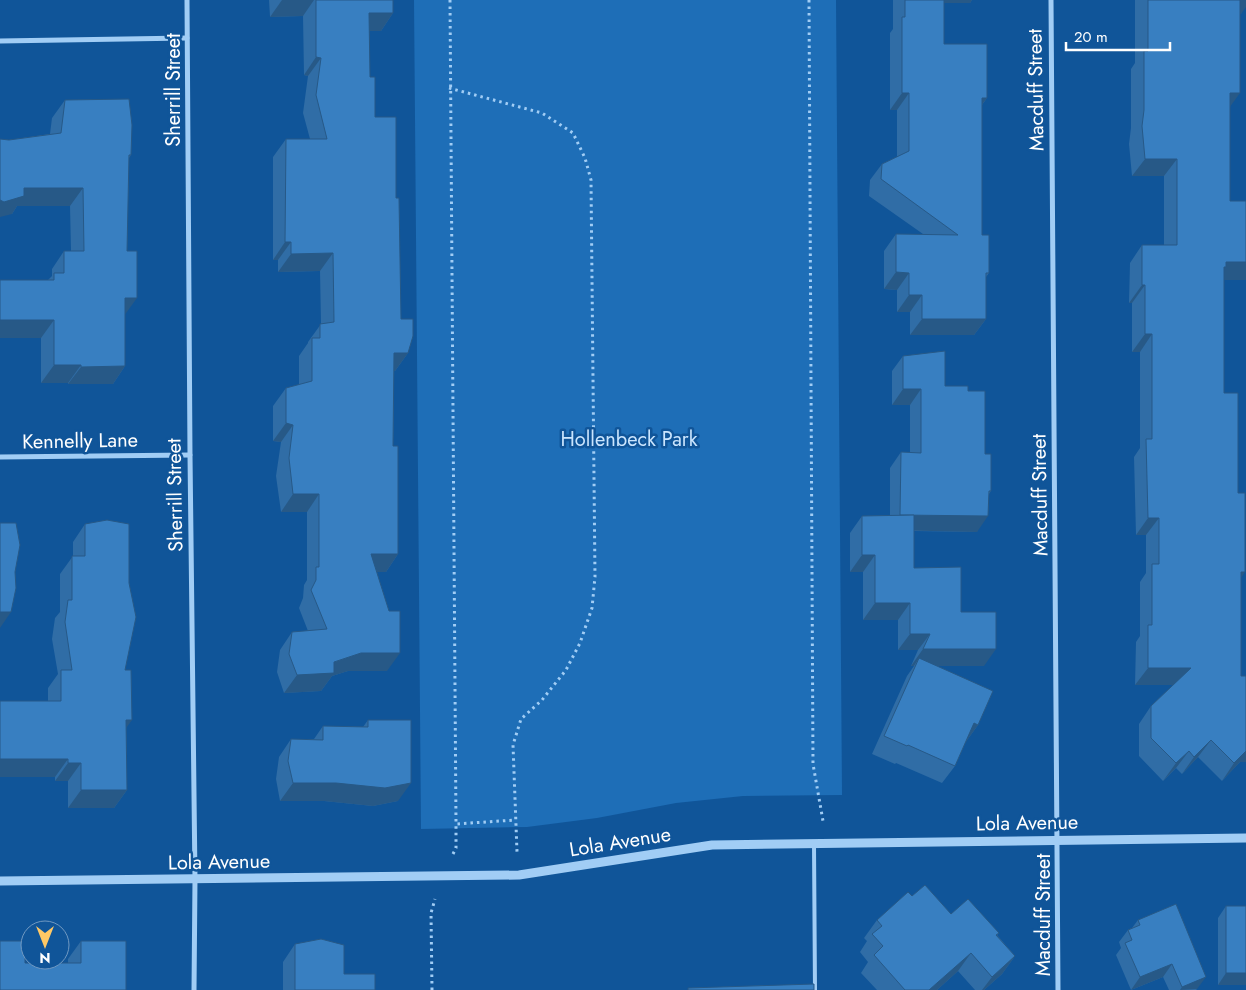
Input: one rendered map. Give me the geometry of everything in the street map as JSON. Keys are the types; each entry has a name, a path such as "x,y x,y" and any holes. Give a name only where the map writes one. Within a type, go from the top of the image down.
{"street":[{"name":"Sherrill Street","path":"187,0 190,455 196,880 194,990"},
{"name":"Macduff Street","path":"1051,0 1058,990"},
{"path":"0,41 187,38"},
{"name":"Kennelly Lane","path":"0,457 190,455"},
{"name":"Lola Avenue","path":"0,881 519,875 712,845 814,842 1246,838"}],"lane":[{"path":"814,842 815,990"}],"path":[{"path":"432,990 430,913 443,876 456,848 449,88 450,0"},
{"path":"809,0 813,764 826,842"},
{"path":"449,88 542,113 573,133 585,158 591,180 595,577 592,608 580,643 566,670 542,700 521,719 513,745 519,875"},
{"path":"456,824 516,820"}],"green space":[{"name":"Hollenbeck Park","path":"414,0 836,0 842,795 743,796 676,803 597,818 527,827 421,829"}],"building":[{"path":"316,0 393,0 393,13 369,13 370,77 375,77 375,117 396,117 396,198 399,198 401,319 413,319 413,336 408,353 394,353 393,446 398,446 398,554 371,554 389,611 400,611 400,653 361,653 334,662 334,673 297,675 289,654 292,632 327,629 311,590 316,580 316,567 319,567 319,494 293,494 289,458 293,425 286,423 286,388 312,381 312,338 320,338 320,324 334,322 333,253 291,254 291,242 285,242 286,139 327,139 316,95 321,58 316,57"},
{"path":"905,0 944,0 944,44 987,44 987,98 982,98 982,235 989,235 989,273 986,273 986,319 922,319 922,295 909,295 909,273 896,272 896,234 958,235 881,179 882,164 909,151 909,93 902,93 902,17 905,17"},
{"path":"1148,0 1240,0 1240,93 1230,93 1230,201 1246,201 1246,262 1226,262 1226,267 1224,267 1224,393 1238,393 1238,493 1245,493 1245,572 1241,572 1241,676 1246,676 1246,751 1234,763 1211,740 1194,757 1189,751 1176,763 1151,738 1151,706 1191,668 1148,668 1148,625 1152,625 1152,564 1159,564 1159,518 1148,518 1146,439 1152,439 1152,334 1145,334 1145,285 1142,285 1142,245 1177,245 1177,159 1145,159 1142,126 1144,110 1144,51 1148,51"},
{"path":"129,99 132,125 131,155 129,155 127,251 137,251 137,298 125,298 125,366 81,367 81,365 54,365 54,320 0,320 0,280 54,280 54,273 64,273 64,251 84,251 83,188 24,188 24,196 4,202 0,200 0,139 9,140 61,133 65,100"},
{"path":"945,351 945,386 968,386 968,391 985,391 985,454 991,454 991,491 989,491 988,516 900,515 901,452 921,453 921,389 903,389 903,356"},
{"path":"914,515 914,568 961,567 961,612 996,612 996,649 923,649 930,634 910,634 910,603 875,603 875,555 862,555 862,516"},
{"path":"107,520 129,524 129,583 136,617 125,670 131,670 132,720 126,720 127,790 81,790 81,763 68,763 68,759 0,759 0,701 61,701 61,670 72,670 65,622 68,600 72,600 72,556 85,556 85,524"},
{"path":"0,523 16,523 20,545 15,572 16,588 11,612 0,612"},
{"path":"919,658 993,691 978,725 974,723 955,766 884,736"},
{"path":"368,720 411,720 411,783 385,788 336,783 293,783 288,761 291,739 323,740 323,726 368,727"},
{"path":"925,885 951,914 968,899 999,933 996,935 1015,956 992,977 971,953 929,990 905,990 874,955 883,946 872,934 882,926 877,920 908,892 912,896"},
{"path":"1176,904 1206,977 1182,987 1172,964 1140,977 1125,943 1132,940 1128,930 1140,925 1138,920"},
{"path":"1226,906 1246,906 1246,973 1226,973"},
{"path":"321,939 344,945 344,974 375,974 375,990 295,990 295,944"},
{"path":"0,941 20,941 20,970 70,970 70,963 81,963 81,941 126,941 126,990 0,990"},
{"path":"814,984 814,990 688,990 688,988"}]}
